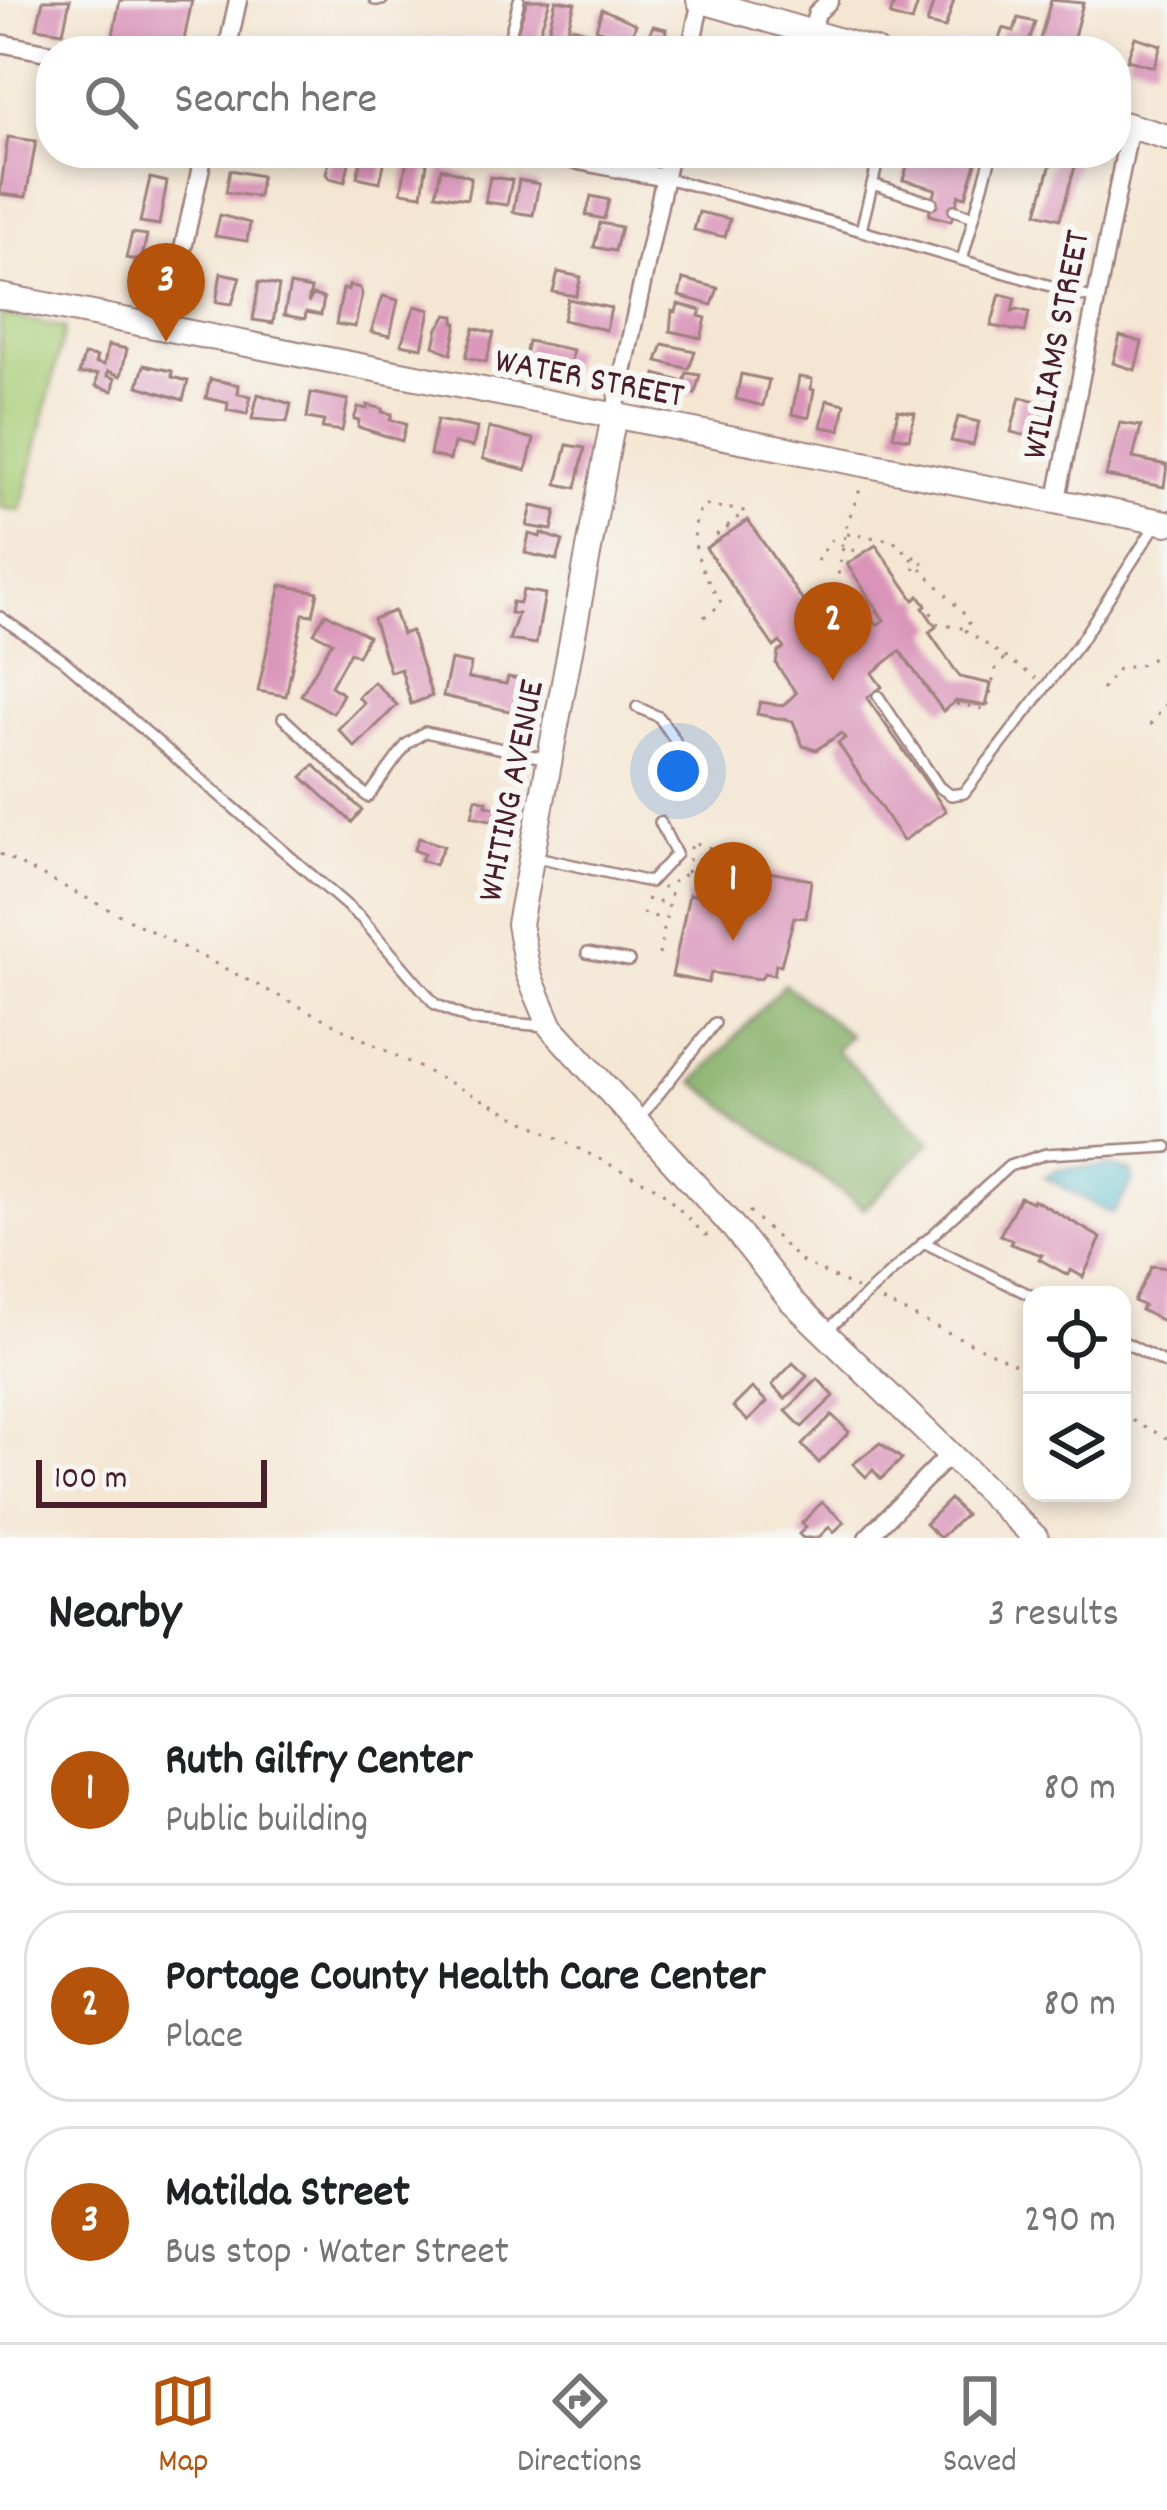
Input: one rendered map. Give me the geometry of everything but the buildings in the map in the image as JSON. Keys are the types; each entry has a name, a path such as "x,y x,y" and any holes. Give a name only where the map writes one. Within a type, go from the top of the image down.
{"street":[{"path":"230,36 238,0"},
{"path":"694,36 700,0 822,36"},
{"path":"811,33 817,13 830,0"},
{"path":"0,43 36,50"},
{"path":"1131,126 1167,137"},
{"path":"165,330 201,168"},
{"path":"614,168 665,178"},
{"name":"WHITING AVENUE","path":"667,168 614,416 519,924 528,973 551,1027 639,1119 792,1301 1036,1538"},
{"name":"WILLIAMS STREET","path":"1056,504 1116,168"},
{"name":"WATER STREET","path":"0,296 1162,522"},
{"path":"867,1538 950,1454"}],"lane":[{"path":"510,36 519,0"},
{"path":"860,230 876,168"},
{"path":"962,260 988,168"},
{"path":"665,178 1095,299"},
{"path":"872,184 932,203"},
{"path":"954,210 974,217"},
{"path":"878,696 939,787 958,796 976,782 1162,522"},
{"path":"0,617 63,660 361,917 435,1004 471,1020 551,1027"},
{"path":"637,707 659,716 675,740"},
{"path":"283,718 368,797 407,744 425,732 550,759"},
{"path":"532,856 650,882 676,854 660,822"},
{"path":"586,953 628,961"},
{"path":"639,1119 716,1023"},
{"path":"824,1333 994,1176 1028,1157 1167,1147"},
{"path":"923,1242 1023,1292"},
{"path":"1131,1346 1167,1364"}],"path":[{"path":"832,610 845,534 862,482"},
{"path":"704,617 722,604 699,562 694,531 703,505 745,511 716,535"},
{"path":"724,529 732,525"},
{"path":"845,534 892,540 912,557 911,566 921,568 964,614 969,622 965,629"},
{"path":"817,561 831,540 859,553"},
{"path":"923,600 938,624 965,629 1047,686"},
{"path":"1102,690 1118,669 1167,651"},
{"path":"956,704 987,710 995,670 1005,658"},
{"path":"1150,725 1167,704"},
{"path":"687,873 692,842 709,847 724,868"},
{"path":"0,854 661,1190 705,1235 718,1232"},
{"path":"660,890 715,855"},
{"path":"658,955 673,882"},
{"path":"646,899 668,904"},
{"path":"642,914 665,919"},
{"path":"739,1218 749,1211 800,1261 1023,1368"},
{"path":"1131,1420 1167,1438"}],"green space":[{"path":"0,314 65,328 21,511 0,507"},
{"path":"784,984 850,1035 836,1050 931,1142 864,1209 694,1082"}],"water":[{"path":"1110,1166 1131,1172 1132,1182 1114,1212 1045,1177 1058,1169"}],"place":[{"name":"Matilda Street","path":"166,342"},
{"name":"Portage County Health Care Center","path":"833,681"},
{"name":"Ruth Gilfry Center","path":"733,941"}]}
